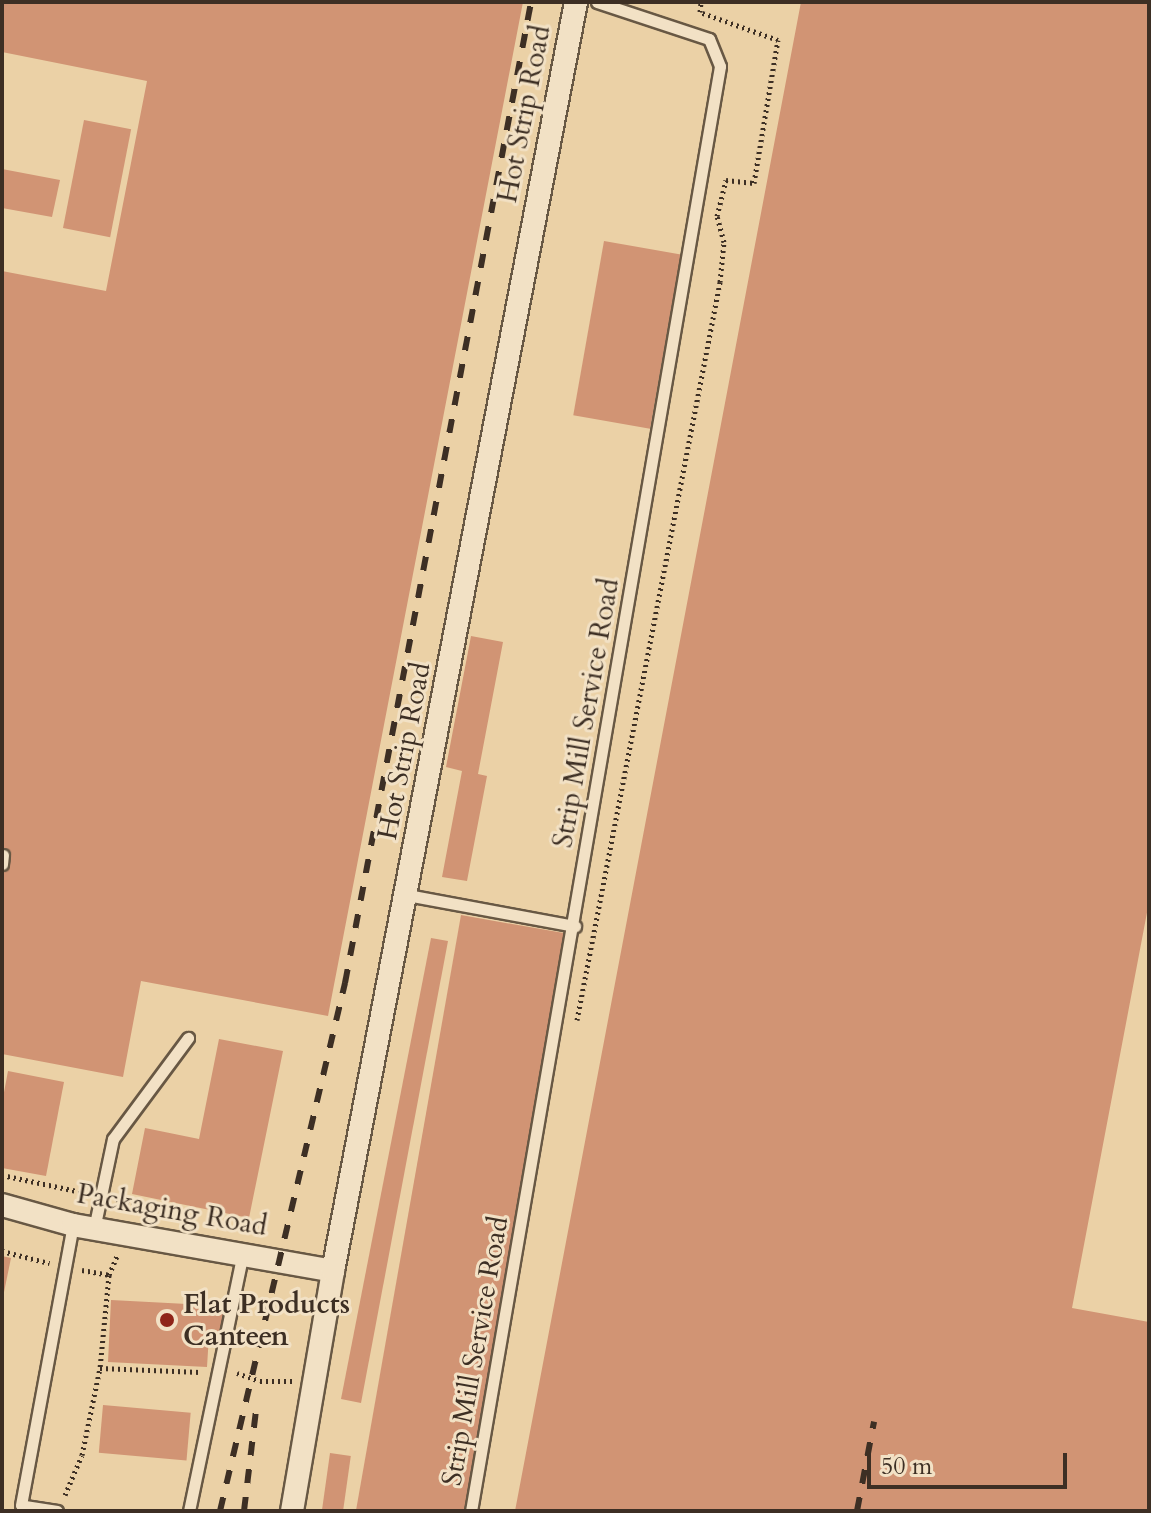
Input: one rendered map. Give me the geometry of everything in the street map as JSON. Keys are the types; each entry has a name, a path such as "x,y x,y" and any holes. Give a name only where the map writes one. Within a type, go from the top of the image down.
{"street":[{"name":"Hot Strip Road","path":"292,1511 333,1271 576,2"},
{"name":"Packaging Road","path":"2,1205 83,1227 333,1271"}],"lane":[{"name":"Strip Mill Service Road","path":"471,1511 579,928 720,66 709,39 597,2"},
{"path":"407,895 579,928"},
{"path":"58,1511 21,1505 65,1267 83,1227 113,1139 188,1038"},
{"path":"189,1511 243,1253"}],"path":[{"path":"576,1025 720,282 724,242 717,216 726,180 754,183 778,40 700,12 701,2"},
{"path":"579,928 595,933"},
{"path":"2,1251 109,1275 100,1368 82,1455 58,1511"},
{"path":"100,1368 196,1373 220,1367 260,1381 281,1378 314,1386"}],"building":[{"path":"2,2 523,2 328,1016 141,981 123,1077 2,1054 2,271 106,291 147,81 2,52"},
{"path":"801,2 1149,2 1149,902 1072,1308 1149,1322 1149,1511 515,1511"},
{"path":"84,120 131,129 110,237 63,228"},
{"path":"2,169 60,180 52,217 2,208"},
{"path":"604,241 681,255 650,429 573,415"},
{"path":"471,636 503,642 478,774 487,776 467,881 442,877 462,771 446,767"},
{"path":"461,915 569,934 468,1511 356,1511"},
{"path":"431,938 448,941 361,1403 341,1399"},
{"path":"219,1039 283,1051 249,1218 132,1194 145,1128 199,1139"},
{"path":"8,1071 64,1082 46,1176 2,1168 2,1103"},
{"path":"2,1256 11,1258 3,1297 2,1297"},
{"name":"Flat Products Canteen","path":"111,1300 225,1306 224,1336 209,1335 207,1367 108,1362"},
{"path":"103,1405 191,1413 186,1460 99,1453"},
{"path":"330,1453 351,1456 343,1511 322,1511"}],"railway":[{"path":"220,1511 345,983 531,2"},
{"path":"244,1511 256,1410"},
{"path":"857,1511 874,1422"}],"place":[{"name":"Flat Products Canteen","path":"167,1320"}]}
